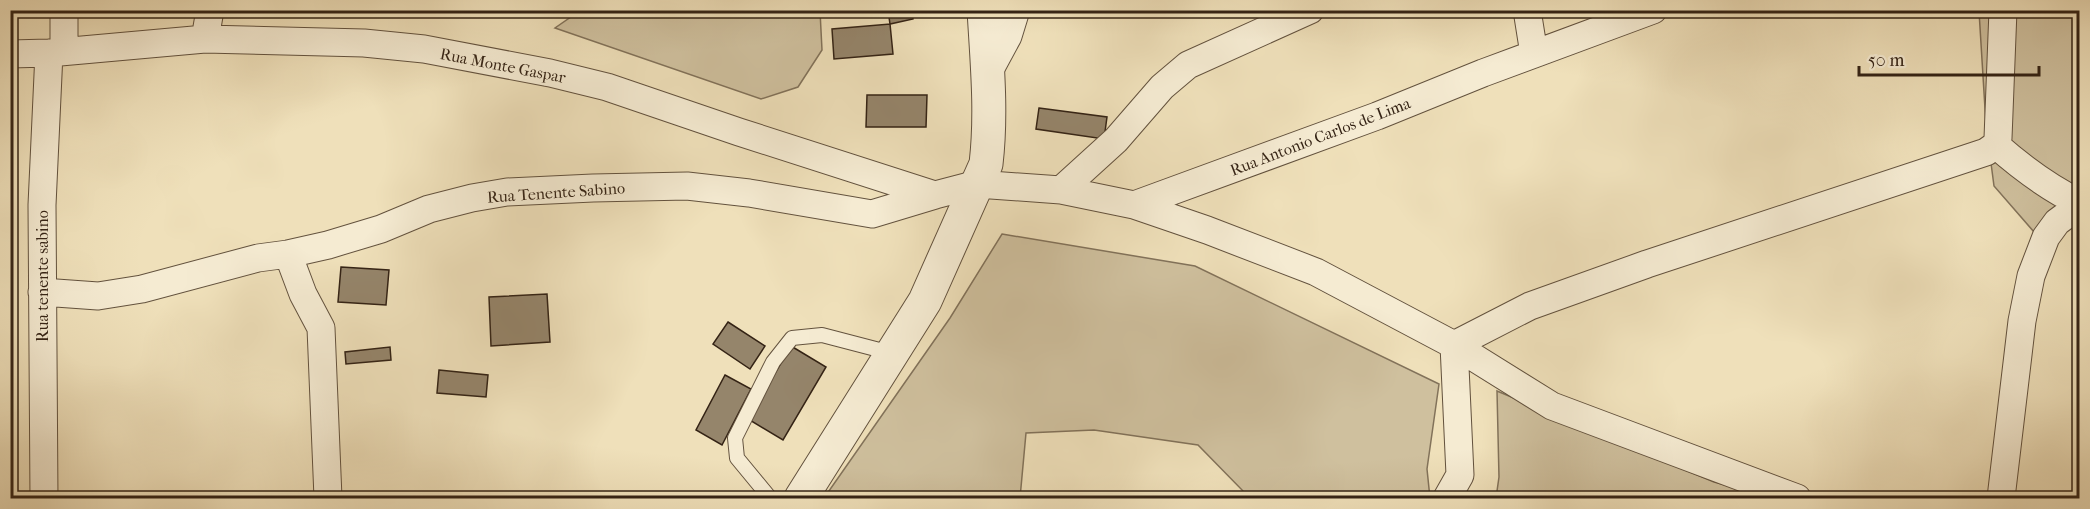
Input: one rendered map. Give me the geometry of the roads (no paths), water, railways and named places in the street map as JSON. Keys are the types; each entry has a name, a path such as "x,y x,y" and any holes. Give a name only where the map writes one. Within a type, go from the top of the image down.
{"street":[{"name":"Rua tenente sabino","path":"44,498 42,205 57,52 64,10"},
{"path":"205,39 210,10"},
{"path":"801,498 925,301 986,164 988,73 984,10"},
{"path":"988,73 1008,36 1016,10"},
{"path":"1061,190 1116,140 1162,87 1188,65 1310,10"},
{"path":"1527,10 1534,54"},
{"name":"Rua Antonio Carlos de Lima","path":"1134,205 1377,116 1653,10"},
{"path":"1454,345 1530,306 1647,264 1978,154 1996,145 2003,10"},
{"name":"Rua Monte Gaspar","path":"10,54 205,39 364,43 424,49 549,73 607,87 935,195"},
{"path":"1996,145 2018,165 2058,193 2079,204 2056,222 2046,237 2031,276 2022,321 2001,498"},
{"path":"935,195 977,184 1061,190 1134,205 1207,230 1316,272 1454,345 1552,406 1797,498"},
{"name":"Rua Tenente Sabino","path":"42,292 98,296 153,287 258,258 328,245 429,209 507,192 687,186 749,193 872,214 935,195"},
{"path":"288,254 303,294 321,328 328,498"},
{"path":"1447,498 1460,475 1454,345"}],"lane":[{"path":"770,498 737,458 735,438 773,362 792,338 822,335 891,353"}]}
